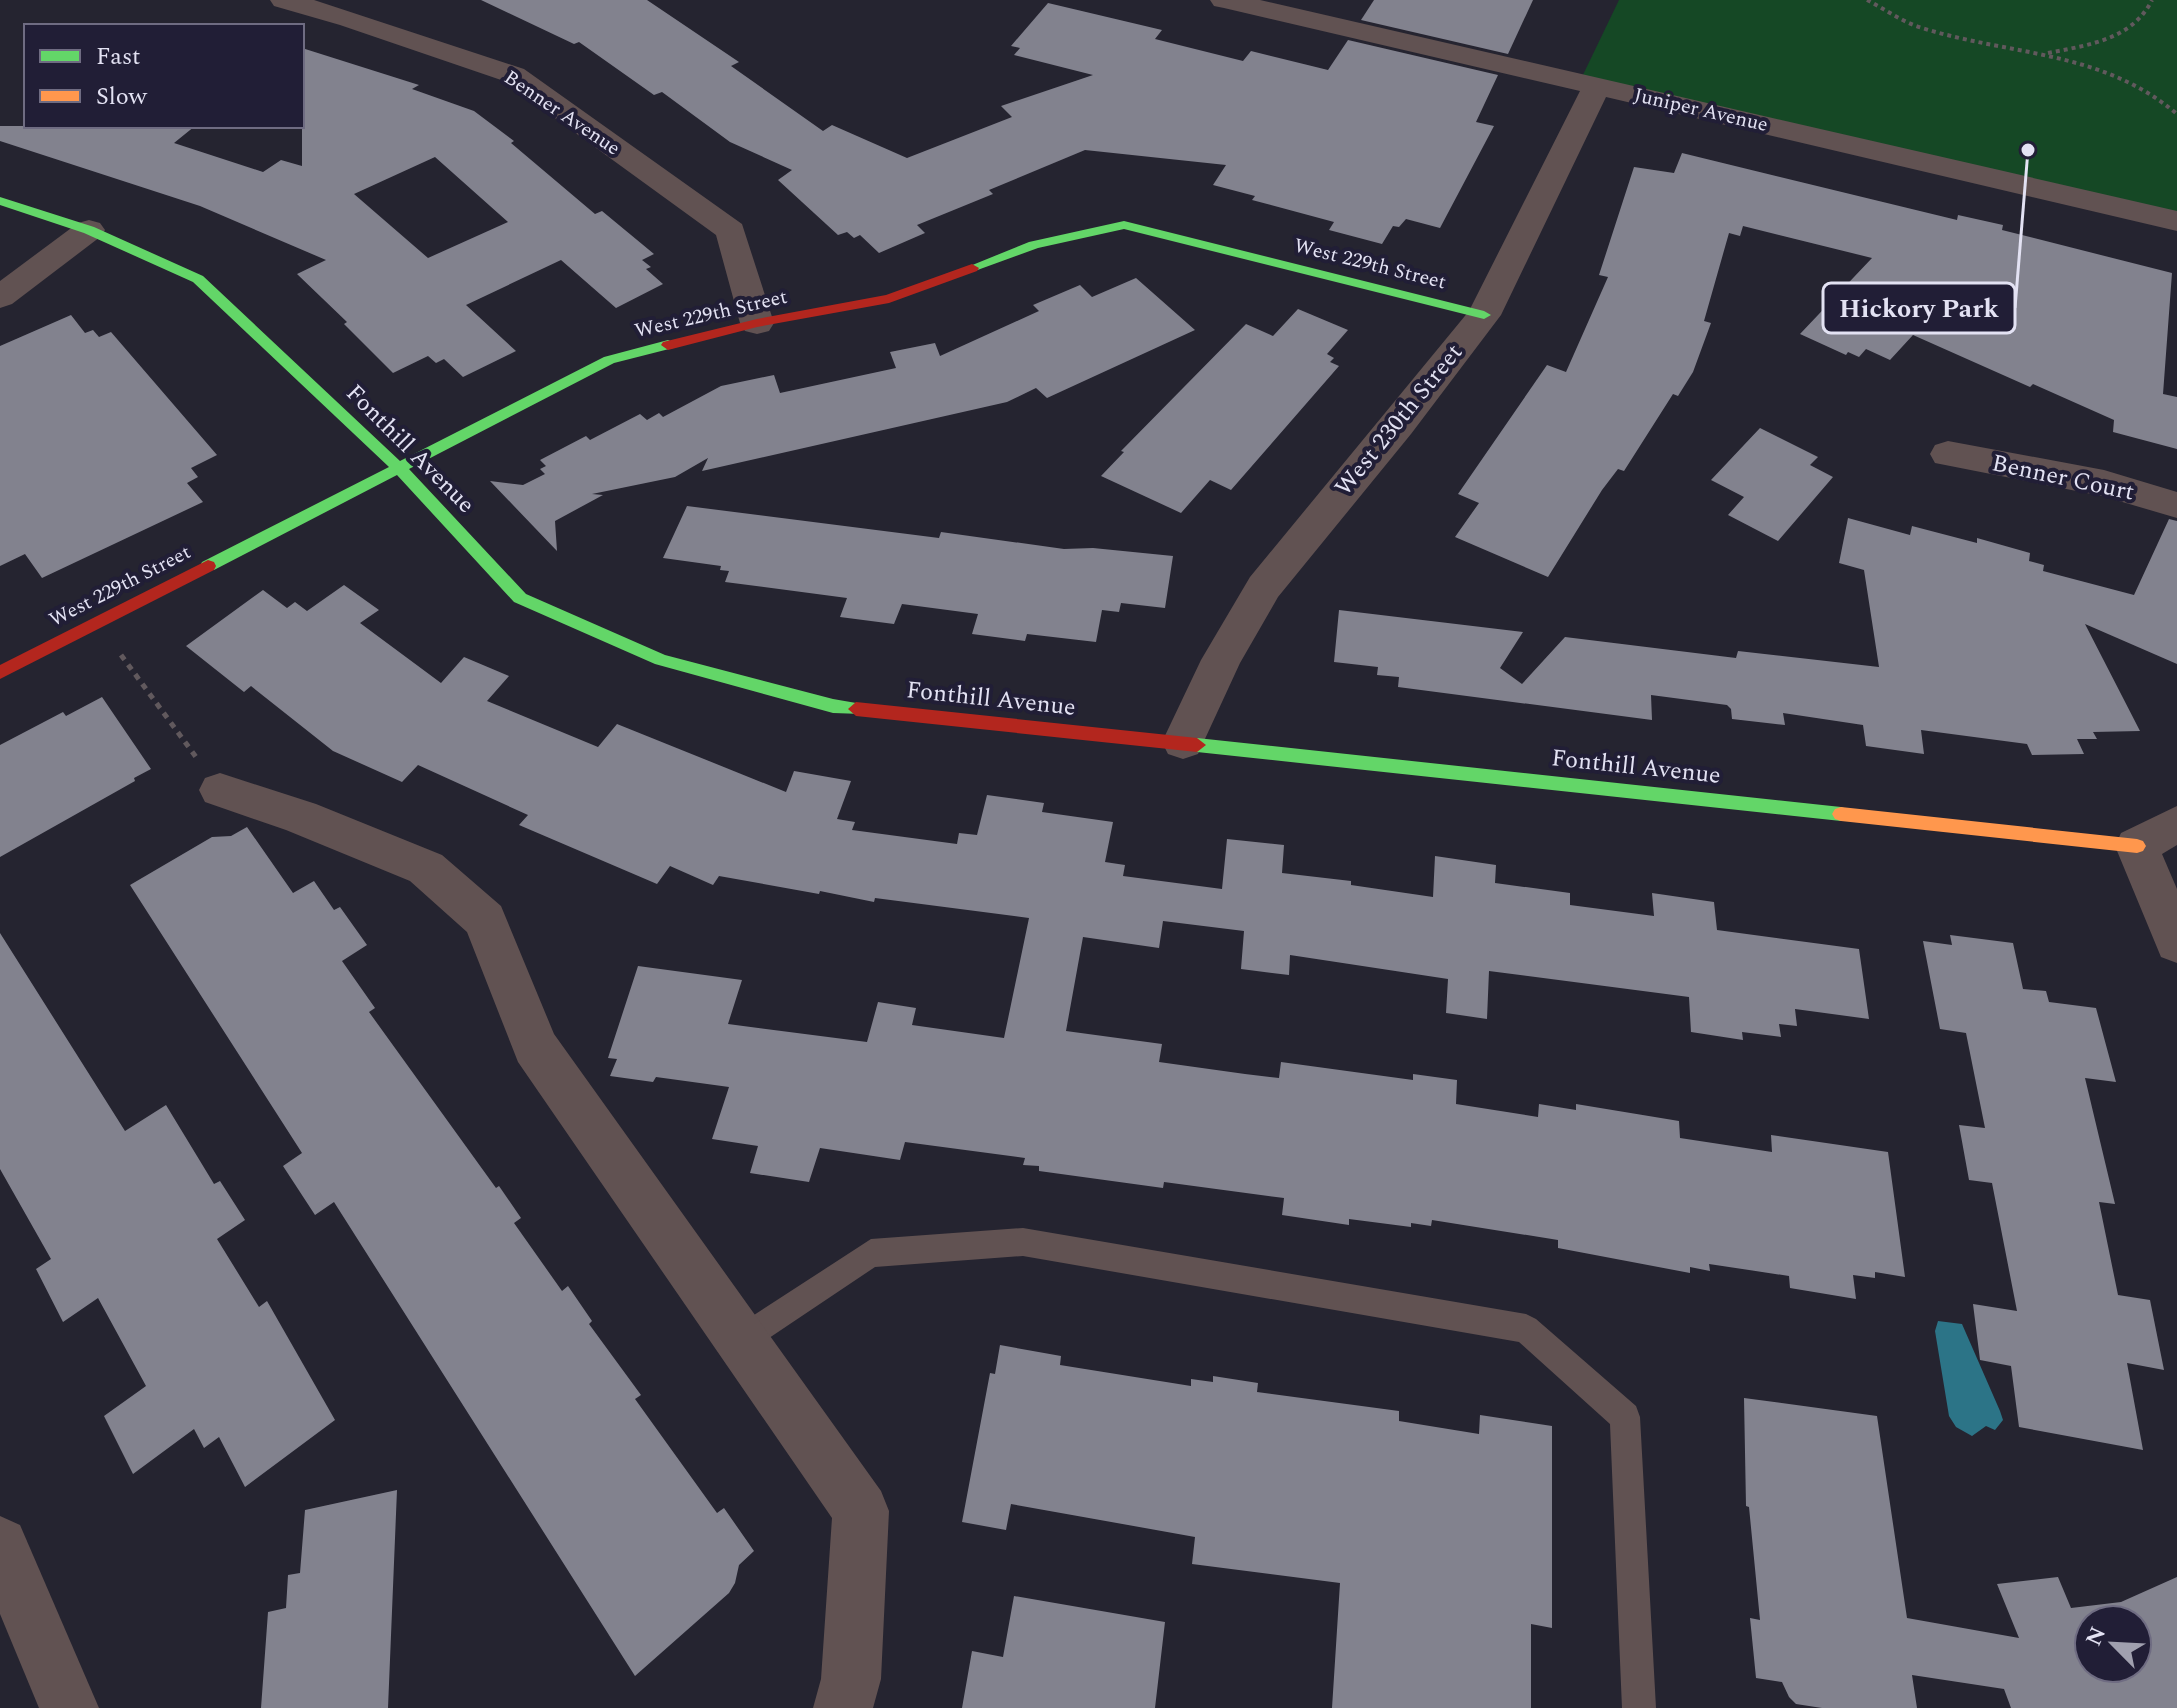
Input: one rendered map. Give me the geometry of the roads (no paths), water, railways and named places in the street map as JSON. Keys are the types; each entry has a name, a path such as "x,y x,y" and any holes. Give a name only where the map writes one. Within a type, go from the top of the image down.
{"street":[{"name":"Benner Avenue","path":"284,0 514,75 731,231 757,323"},
{"name":"Juniper Avenue","path":"1224,0 2177,221"},
{"name":"West 230th Street","path":"1183,742 1221,660 1264,587 1484,315 1597,86"},
{"name":"Fonthill Avenue","path":"0,201 89,230 198,279 399,468 520,598 661,660 833,706 2137,846"},
{"name":"West 229th Street","path":"0,673 609,360 757,323 889,299 1034,245 1124,225 1484,315"},
{"path":"0,297 89,230"},
{"name":"Benner Court","path":"1948,454 2104,483 2177,505"},
{"path":"220,790 301,817 426,868 485,920 535,1047 861,1511 851,1679 843,1708"},
{"path":"2177,824 2137,846 2177,943"},
{"path":"0,1545 69,1708"}],"lane":[{"path":"741,1340 871,1253 1023,1242 1526,1329 1625,1417 1639,1708"}],"water":[{"path":"1938,1321 1962,1324 2003,1420 1995,1430 1986,1426 1972,1436 1956,1427 1949,1416 1935,1331"}],"place":[{"name":"Hickory Park","path":"2028,150"}]}
